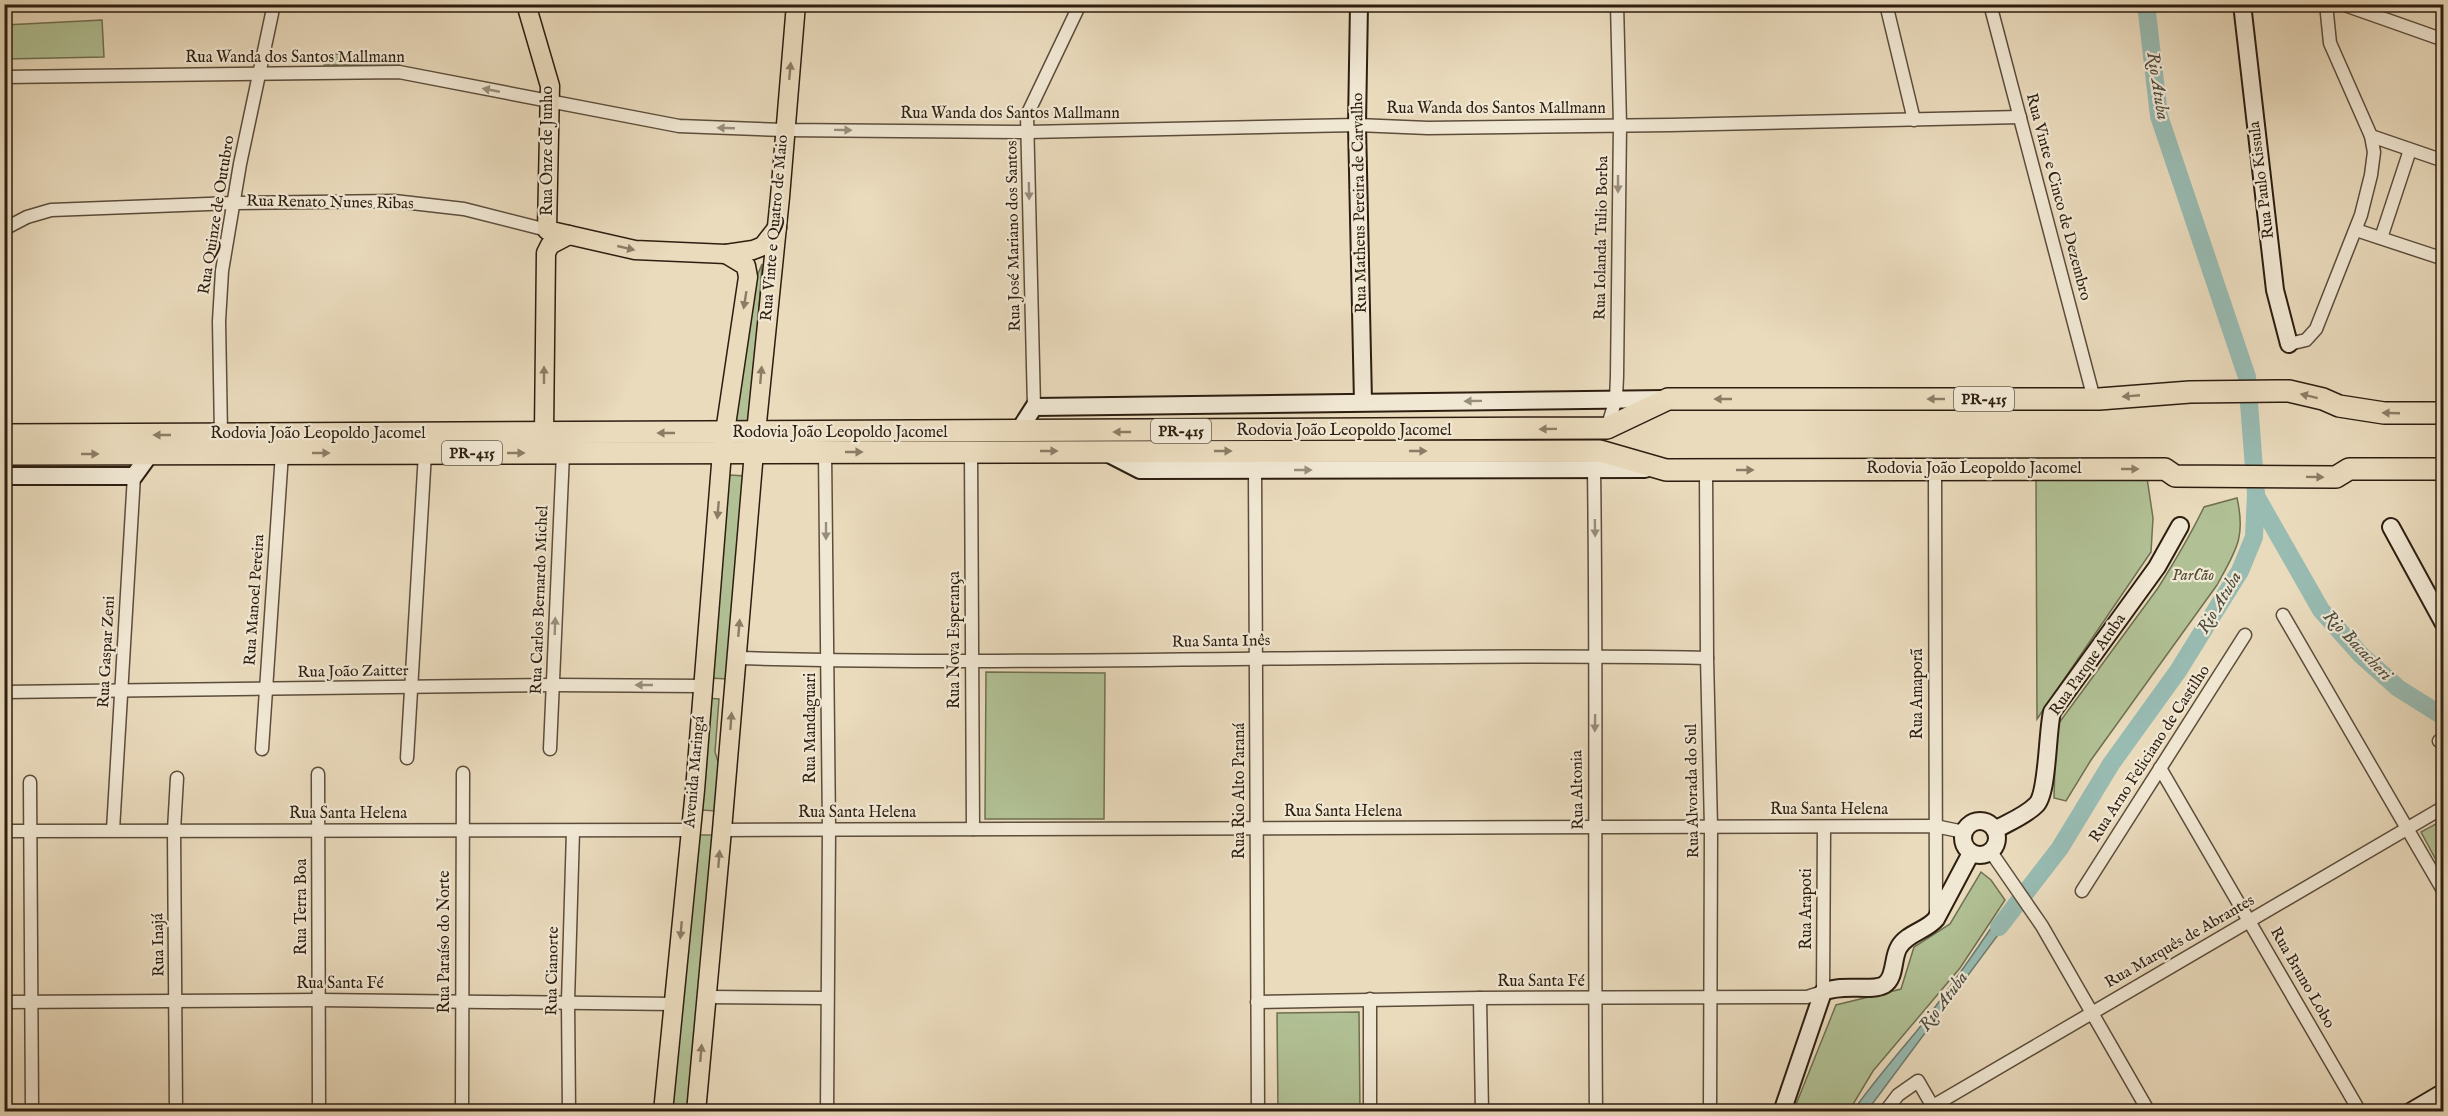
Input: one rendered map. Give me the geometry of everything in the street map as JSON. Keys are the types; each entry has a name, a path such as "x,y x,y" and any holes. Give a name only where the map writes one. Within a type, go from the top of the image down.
{"highway":[{"name":"Rodovia João Leopoldo Jacomel","path":"4,435 221,444 544,434 755,442 1018,432 1607,428 1668,399 2094,399 2190,392 2277,391 2289,391 2323,399 2339,406 2384,413 2444,413"},
{"name":"Rodovia João Leopoldo Jacomel","path":"4,454 150,454 221,444 282,453 563,453 724,442"},
{"name":"Rodovia João Leopoldo Jacomel","path":"755,442 825,452 1102,451 1597,460 1666,470 2165,469 2175,476 2336,477 2349,469 2444,469"}],"main road":[{"name":"Rua Onze de Junho","path":"526,4 550,86 547,230"},
{"name":"Rua Vinte e Quatro de Maio","path":"755,442 777,228 796,4"},
{"name":"Rua Renato Nunes Ribas","path":"547,230 635,250 726,254 763,246 777,228"},
{"name":"Rua Onze de Junho","path":"544,434 546,253 550,245 569,235"},
{"name":"Rua Vinte e Quatro de Maio","path":"724,442 748,277 746,266 726,254"},
{"name":"Avenida Maringá","path":"663,1112 691,829 724,442"},
{"name":"Avenida Maringá","path":"696,1112 755,442"},
{"path":"702,686 733,686"},
{"path":"691,829 722,830"}],"street":[{"name":"Rua Quinze de Outubro","path":"221,444 220,286 240,164 274,4"},
{"name":"Rua José Mariano dos Santos","path":"1034,407 1027,115 1080,4"},
{"name":"Rua Matheus Pereira de Carvalho","path":"1359,4 1357,126 1363,402"},
{"name":"Rua Iolanda Tulio Borba","path":"1597,460 1616,399 1620,125 1617,4"},
{"path":"1886,4 1914,120"},
{"name":"Rua Vinte e Cinco de Dezembro","path":"1990,4 2094,399"},
{"path":"2289,344 2306,340 2314,334 2356,230 2372,175 2374,152 2371,136 2332,49 2327,32 2326,4"},
{"path":"2342,4 2444,40"},
{"name":"Rua Paulo Kissula","path":"2244,8 2275,290 2289,344"},
{"name":"Rua Wanda dos Santos Mallmann","path":"4,77 399,72 679,126 784,130 1028,132 1357,126 1428,128 2020,117"},
{"path":"2371,136 2444,161"},
{"path":"2381,238 2410,150"},
{"name":"Rua Renato Nunes Ribas","path":"4,229 27,217 51,210 234,203 394,201 464,209 547,230"},
{"path":"2356,230 2444,259"},
{"name":"Rodovia João Leopoldo Jacomel","path":"1034,407 1668,399"},
{"path":"1018,432 1034,407"},
{"name":"Rua Nova Esperança","path":"971,451 973,829"},
{"name":"Rodovia João Leopoldo Jacomel","path":"1102,451 1140,470 1255,470 1597,460"},
{"name":"Rua Mandaguari","path":"825,452 829,830 827,1112"},
{"name":"Rua Manoel Pereira","path":"262,749 282,453"},
{"path":"407,758 425,453"},
{"name":"Rua Carlos Bernardo Michel","path":"550,749 563,453"},
{"path":"4,476 134,476 150,454"},
{"name":"Rua Altonia","path":"1596,1112 1594,758 1597,460"},
{"name":"Rua Amaporã","path":"1935,469 1936,920"},
{"name":"Rua Rio Alto Paraná","path":"1255,470 1258,1112"},
{"name":"Rua Alvorada do Sul","path":"1707,470 1707,658 1711,827 1710,1112"},
{"name":"Rua Gaspar Zeni","path":"113,830 134,476"},
{"name":"Rua Parque Atuba","path":"1995,830 2038,804 2044,791 2048,729 2052,712 2157,567 2180,526"},
{"path":"2391,527 2444,624"},
{"path":"2283,615 2444,892"},
{"name":"Rua Arno Feliciano de Castilho","path":"2082,891 2245,635"},
{"name":"Rua Santa Inês","path":"736,658 971,661 1596,656 1707,658"},
{"name":"Rua João Zaitter","path":"4,692 553,685 702,686"},
{"name":"Rua Bruno Lobo","path":"2160,768 2360,1112"},
{"name":"Rua Paraíso do Norte","path":"462,1112 461,831 463,773"},
{"name":"Rua Terra Boa","path":"318,774 319,1112"},
{"name":"Rua Inajá","path":"176,1112 174,830 177,778"},
{"path":"30,782 32,1112"},
{"name":"Rua Marquês de Abrantes","path":"1935,1109 2092,1013 2444,807"},
{"path":"1976,821 1987,822 1995,830 1996,844 1991,852 1981,855 1971,853 1964,844 1966,827 1976,821"},
{"name":"Rua Santa Helena","path":"722,830 1935,826 1964,832"},
{"name":"Rua Arapoti","path":"1823,992 1824,827"},
{"name":"Rua Santa Helena","path":"4,831 691,829"},
{"name":"Rua Cianorte","path":"569,1112 568,1001 573,831"},
{"path":"1991,852 2042,926 2149,1112"},
{"path":"1782,1112 1823,992 1842,986 1877,987 1885,985 1890,978 1897,949 1903,941 1929,927 1936,920 1971,853"},
{"name":"Rua Santa Fé","path":"1257,1002 1480,998 1795,999 1823,992"},
{"path":"706,997 827,998"},
{"path":"1480,998 1482,1112"},
{"path":"1370,999 1370,1112"},
{"name":"Rua Santa Fé","path":"4,1002 319,1000 675,1004"},
{"path":"1885,1112 1898,1095 1918,1081 1935,1109"},
{"path":"2410,1112 2444,1092"}],"green space":[{"path":"102,20 104,57 5,59 5,25"},
{"path":"333,54 386,54 400,65 324,65"},
{"path":"762,264 751,424 731,424 748,298"},
{"path":"729,475 746,476 727,679 710,678"},
{"path":"2036,477 2147,478 2153,518 2151,552 2037,719"},
{"name":"ParCão","path":"2237,498 2240,512 2238,543 2217,585 2091,760 2066,801 2054,798 2056,727 2158,588 2204,507"},
{"path":"986,672 1105,673 1104,819 985,819"},
{"path":"706,698 719,699 715,752 720,768 716,811 702,810"},
{"path":"2443,820 2443,873 2421,832"},
{"path":"699,835 717,835 690,1111 669,1112"},
{"path":"1981,872 1991,880 2005,900 1960,968 1873,1071 1849,1111 1793,1112 1836,1005 1901,989 1914,947 1950,924"},
{"path":"1359,1012 1360,1111 1278,1111 1277,1013"}],"water":[{"path":"2010,900 2015,912 1867,1111 1853,1111 1940,1000"}],"waterway":[{"name":"Rio Atuba","path":"1999,927 2060,848 2111,764 2178,671 2240,571 2254,537 2256,494 2247,377 2159,116 2146,4"},
{"name":"Rio Bacacheri","path":"2256,496 2321,610 2361,655 2398,688 2444,717"}]}
